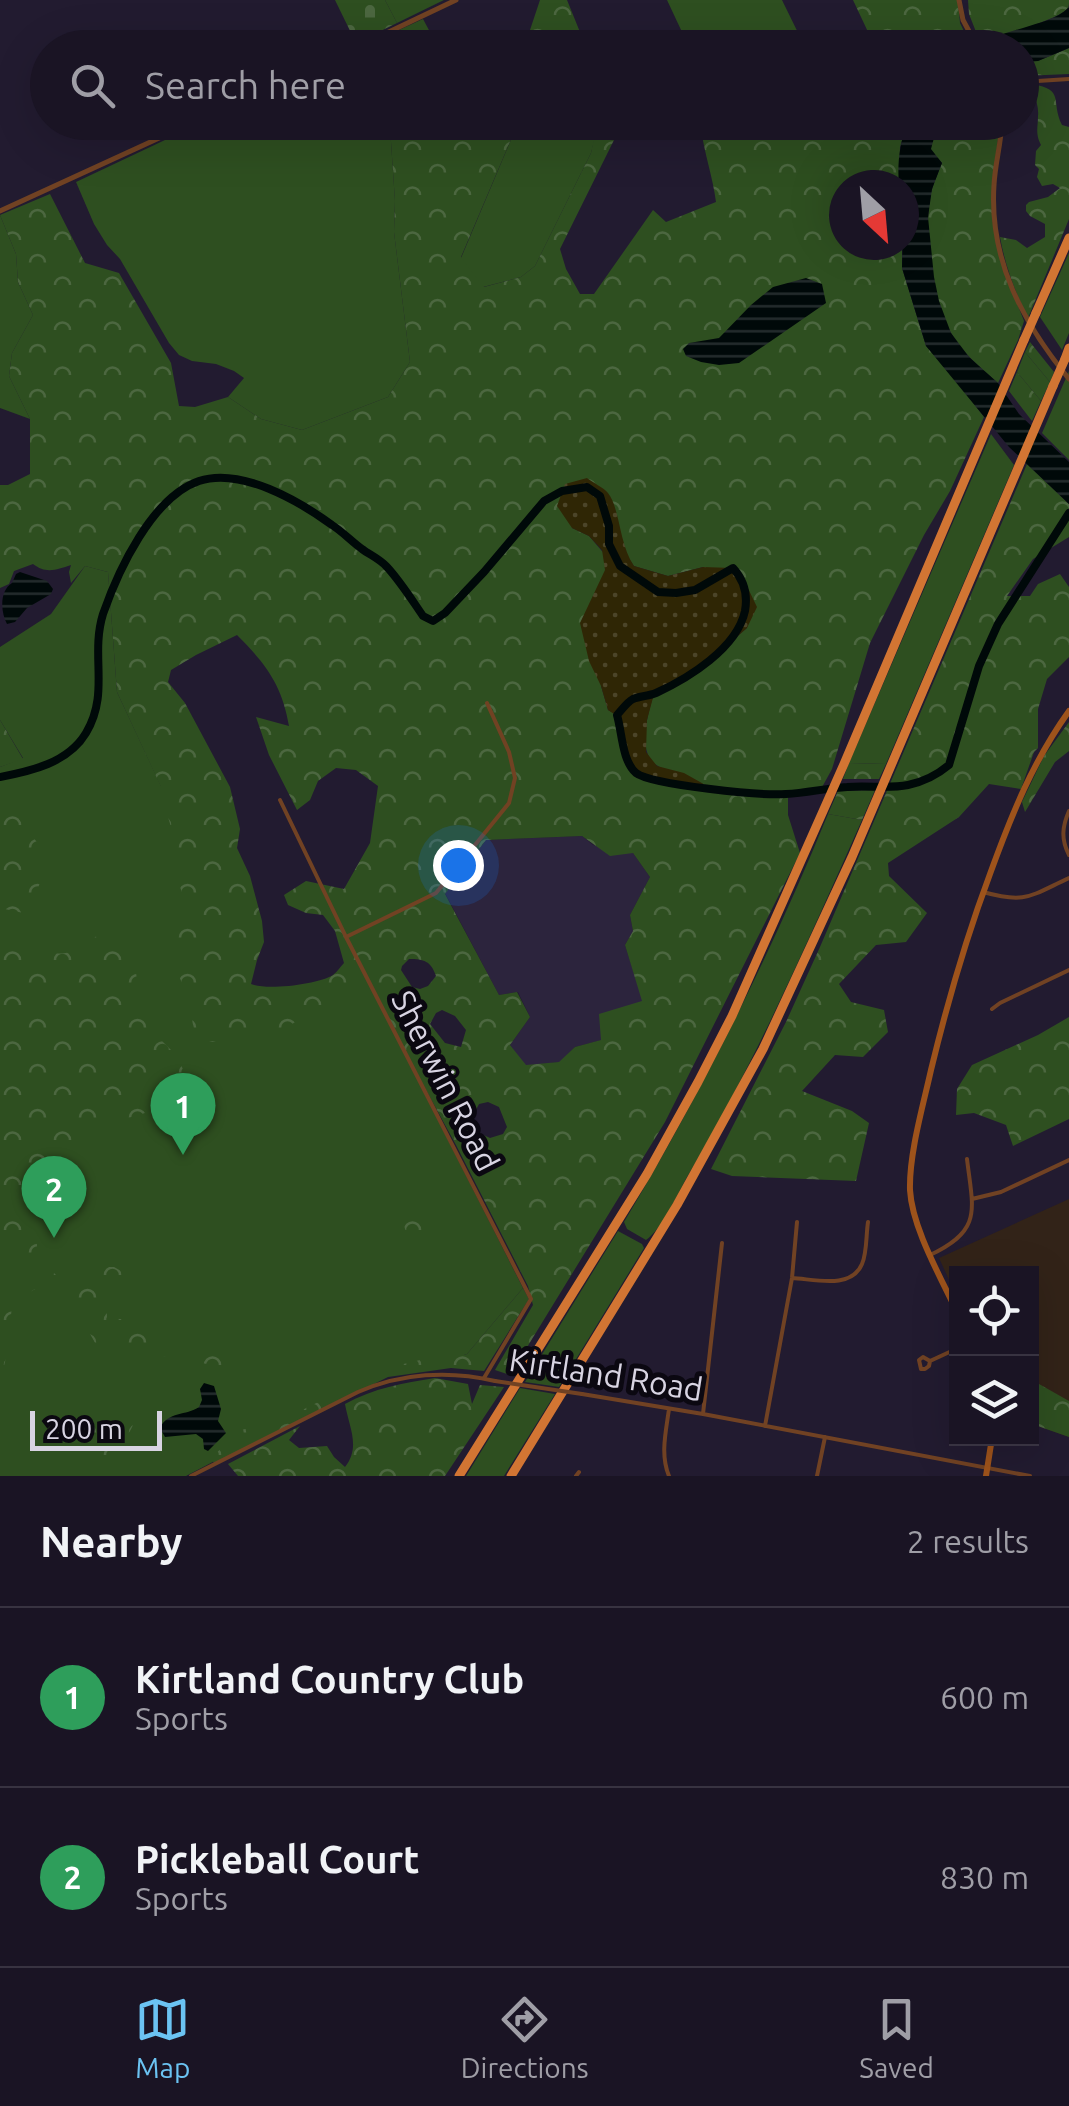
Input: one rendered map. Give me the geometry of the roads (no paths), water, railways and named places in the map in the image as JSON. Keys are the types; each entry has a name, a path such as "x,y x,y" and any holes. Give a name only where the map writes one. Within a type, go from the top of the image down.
{"highway":[{"path":"459,1476 626,1207 732,1016 1069,238"},
{"path":"511,1476 719,1132 786,1000 871,814 1067,353"}],"main road":[{"path":"949,1295 921,1236 910,1191 916,1132 946,1010 983,892 1028,777 1069,710"},
{"path":"986,1472 991,1446"}],"street":[{"path":"393,30 456,0"},
{"path":"959,0 968,30"},
{"path":"1039,81 1069,79"},
{"path":"0,211 155,140"},
{"path":"1000,140 994,186 998,247 1020,310 1069,379"},
{"path":"346,938 436,894 509,803 515,778 509,752 487,703"},
{"name":"Sherwin Road","path":"280,800 346,938 531,1299 484,1378"},
{"path":"1069,811 1063,830 1069,855"},
{"path":"983,892 1023,898 1069,878"},
{"path":"992,1009 1069,970"},
{"path":"930,1255 952,1244 970,1225 972,1199 967,1159"},
{"path":"972,1199 1002,1192 1069,1160"},
{"path":"765,1426 792,1278 798,1222"},
{"path":"792,1278 837,1281 852,1277 862,1264 868,1222"},
{"path":"703,1414 722,1243"},
{"path":"930,1361 949,1352"},
{"name":"Kirtland Road","path":"191,1476 386,1381 446,1374 703,1414 986,1472 1030,1476"},
{"path":"669,1409 664,1466 669,1476"},
{"path":"817,1476 825,1437"}],"waterway":[{"path":"0,777 59,759 86,733 97,703 103,614 118,577 139,537 166,502 199,481 215,478 251,482 303,506 384,564 423,616 433,621 484,572 544,501 562,491 587,487 600,496 609,526 609,544 620,566 658,592 695,590 733,568 745,593 740,625 722,649 683,679 631,700 617,715 631,768 663,782 774,794 908,785 930,778 949,765 979,666 998,624 1069,513"}],"place":[{"name":"Kirtland Country Club","path":"183,1155"},
{"name":"Pickleball Court","path":"54,1238"}]}
